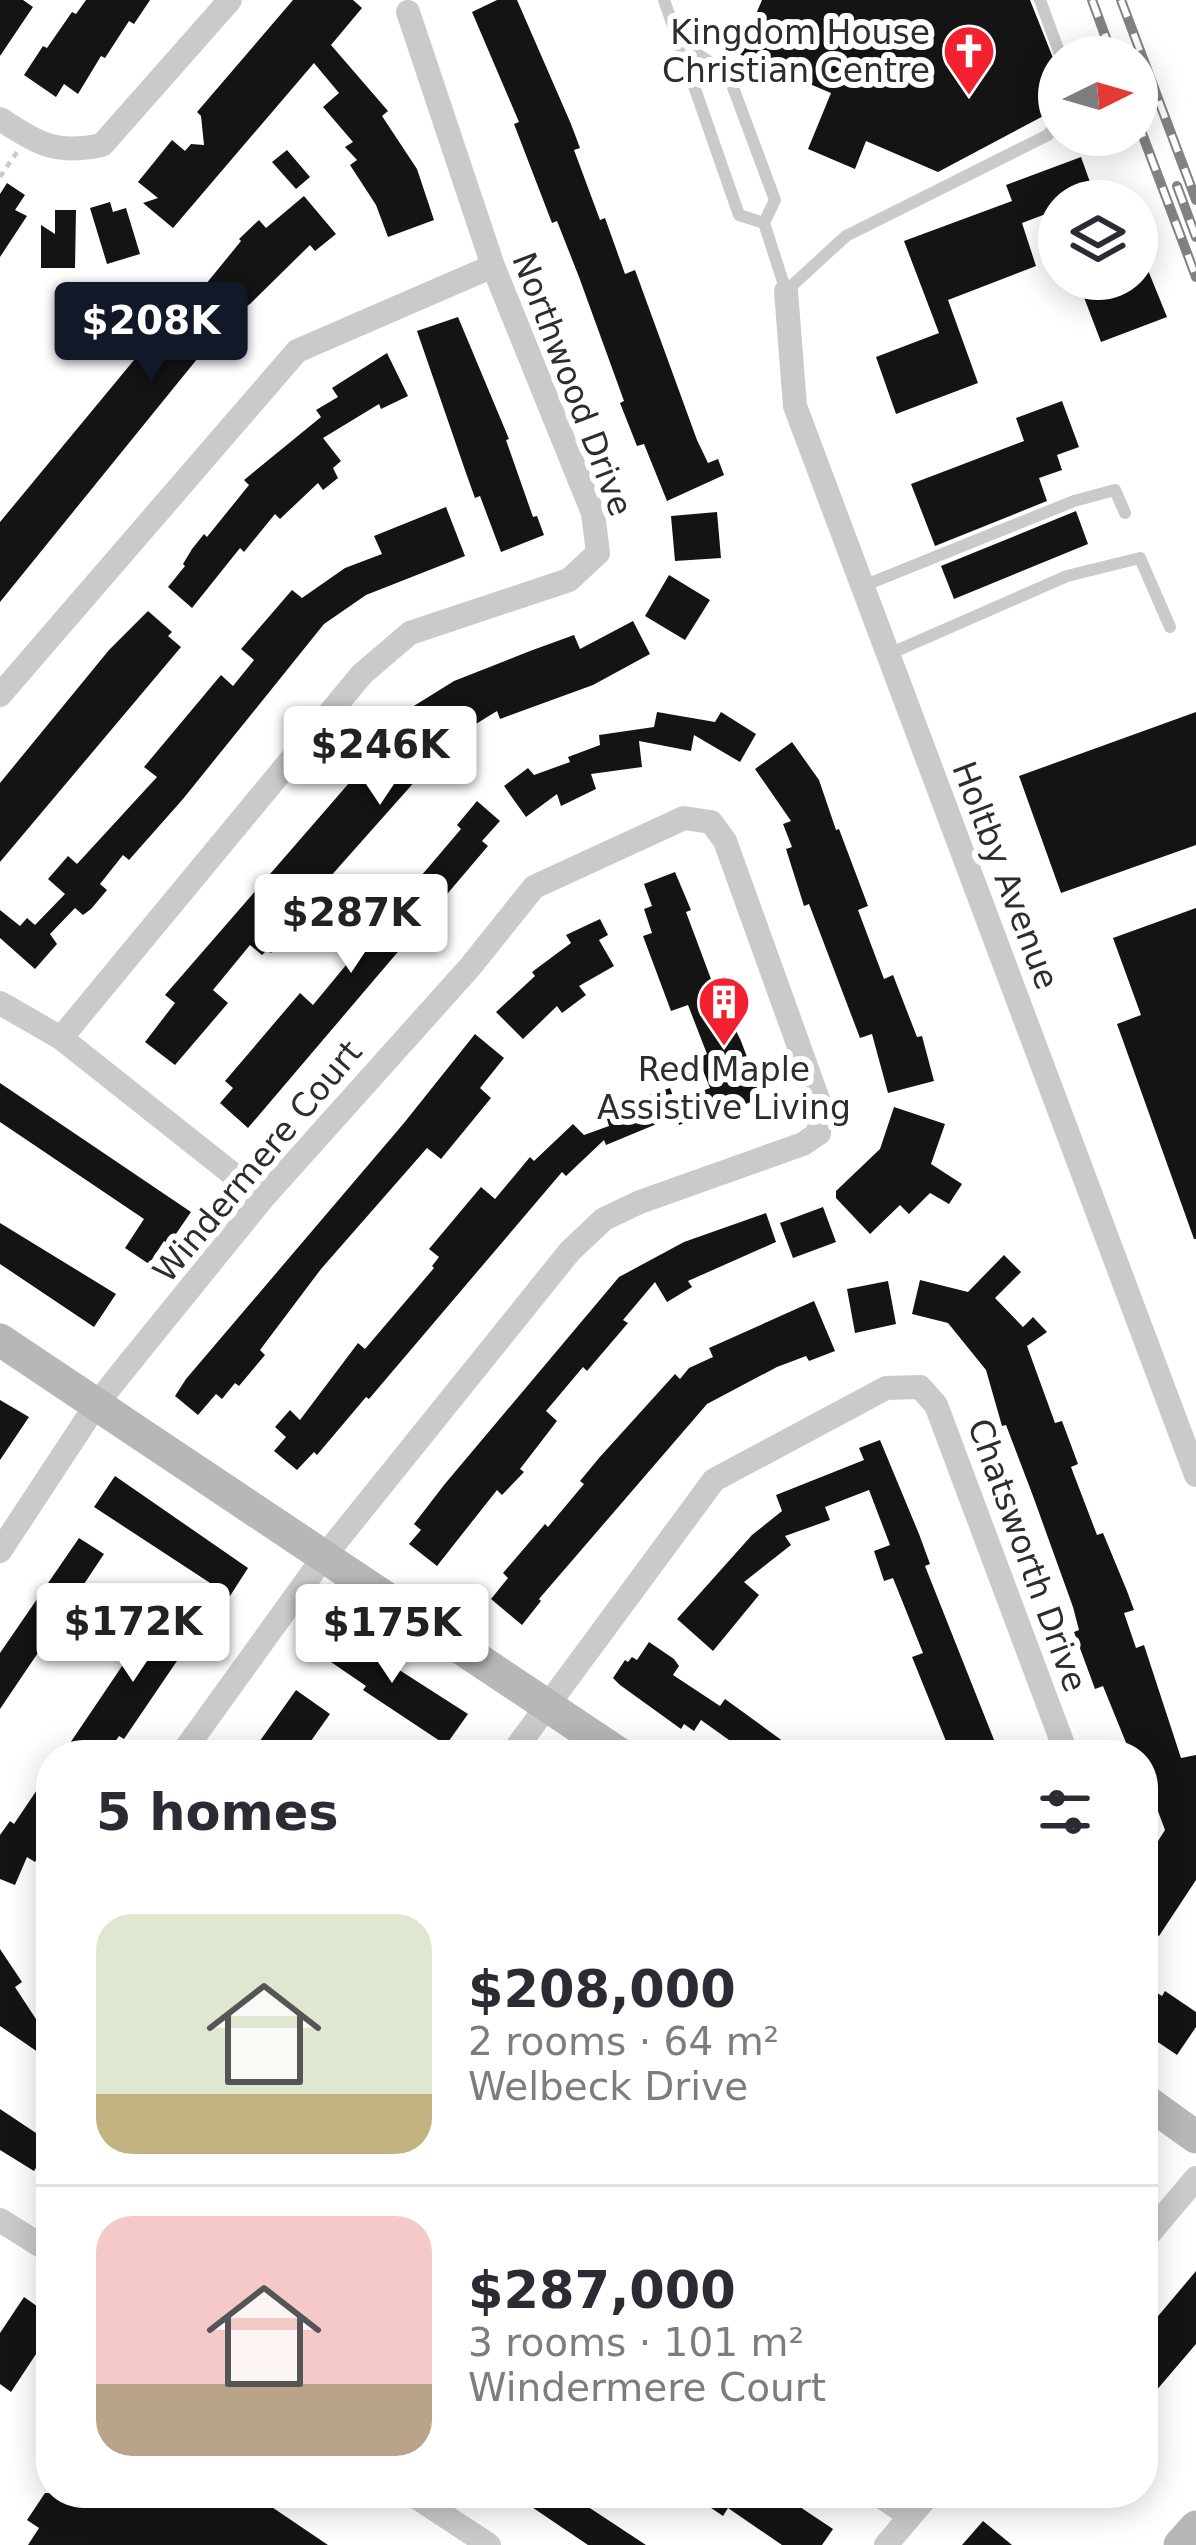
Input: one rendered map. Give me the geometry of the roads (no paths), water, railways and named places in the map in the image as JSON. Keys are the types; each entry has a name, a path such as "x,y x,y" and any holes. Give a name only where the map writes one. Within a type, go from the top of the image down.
{"street":[{"path":"0,119 52,149 74,151 103,145 230,0"},
{"name":"Northwood Drive","path":"61,1038 362,674 410,632 569,580 598,553 593,513 493,266 408,12"},
{"path":"0,695 297,351 493,266"},
{"name":"Holtby Avenue","path":"786,290 795,406 1196,1475"},
{"name":"Windermere Court","path":"0,1551 96,1405 263,1198 470,968 534,887 684,818 711,822 725,841 819,1102 819,1133 802,1144 604,1219 570,1251 322,1558"},
{"path":"0,1003 61,1038 263,1198"},
{"path":"0,1340 599,1740"},
{"name":"Chatsworth Drive","path":"547,1704 714,1480 886,1388 920,1388 936,1405 1061,1740"},
{"path":"192,1740 322,1558"},
{"path":"522,1740 547,1704"},
{"path":"1158,2109 1196,2138"},
{"path":"1158,2222 1196,2178"},
{"path":"2,2225 36,2244"},
{"path":"433,2508 489,2545"},
{"path":"898,2508 910,2516"},
{"path":"886,2545 917,2508"},
{"path":"1180,2545 1196,2527"}],"lane":[{"path":"664,0 740,215 764,223"},
{"path":"1040,0 1053,36"},
{"path":"679,41 728,74 775,200 764,223 786,290 846,236 1038,140"},
{"path":"862,586 1073,501 1115,490 1125,513"},
{"path":"888,655 1067,576 1140,558 1170,627"}],"railway":[{"path":"1092,0 1105,36"},
{"path":"1121,0 1196,200"},
{"path":"1151,156 1196,277"},
{"path":"1177,186 1196,237"}],"place":[{"name":"Kingdom House Christian Centre","path":"969,97"},
{"name":"Red Maple Assistive Living","path":"724,1048"}]}
